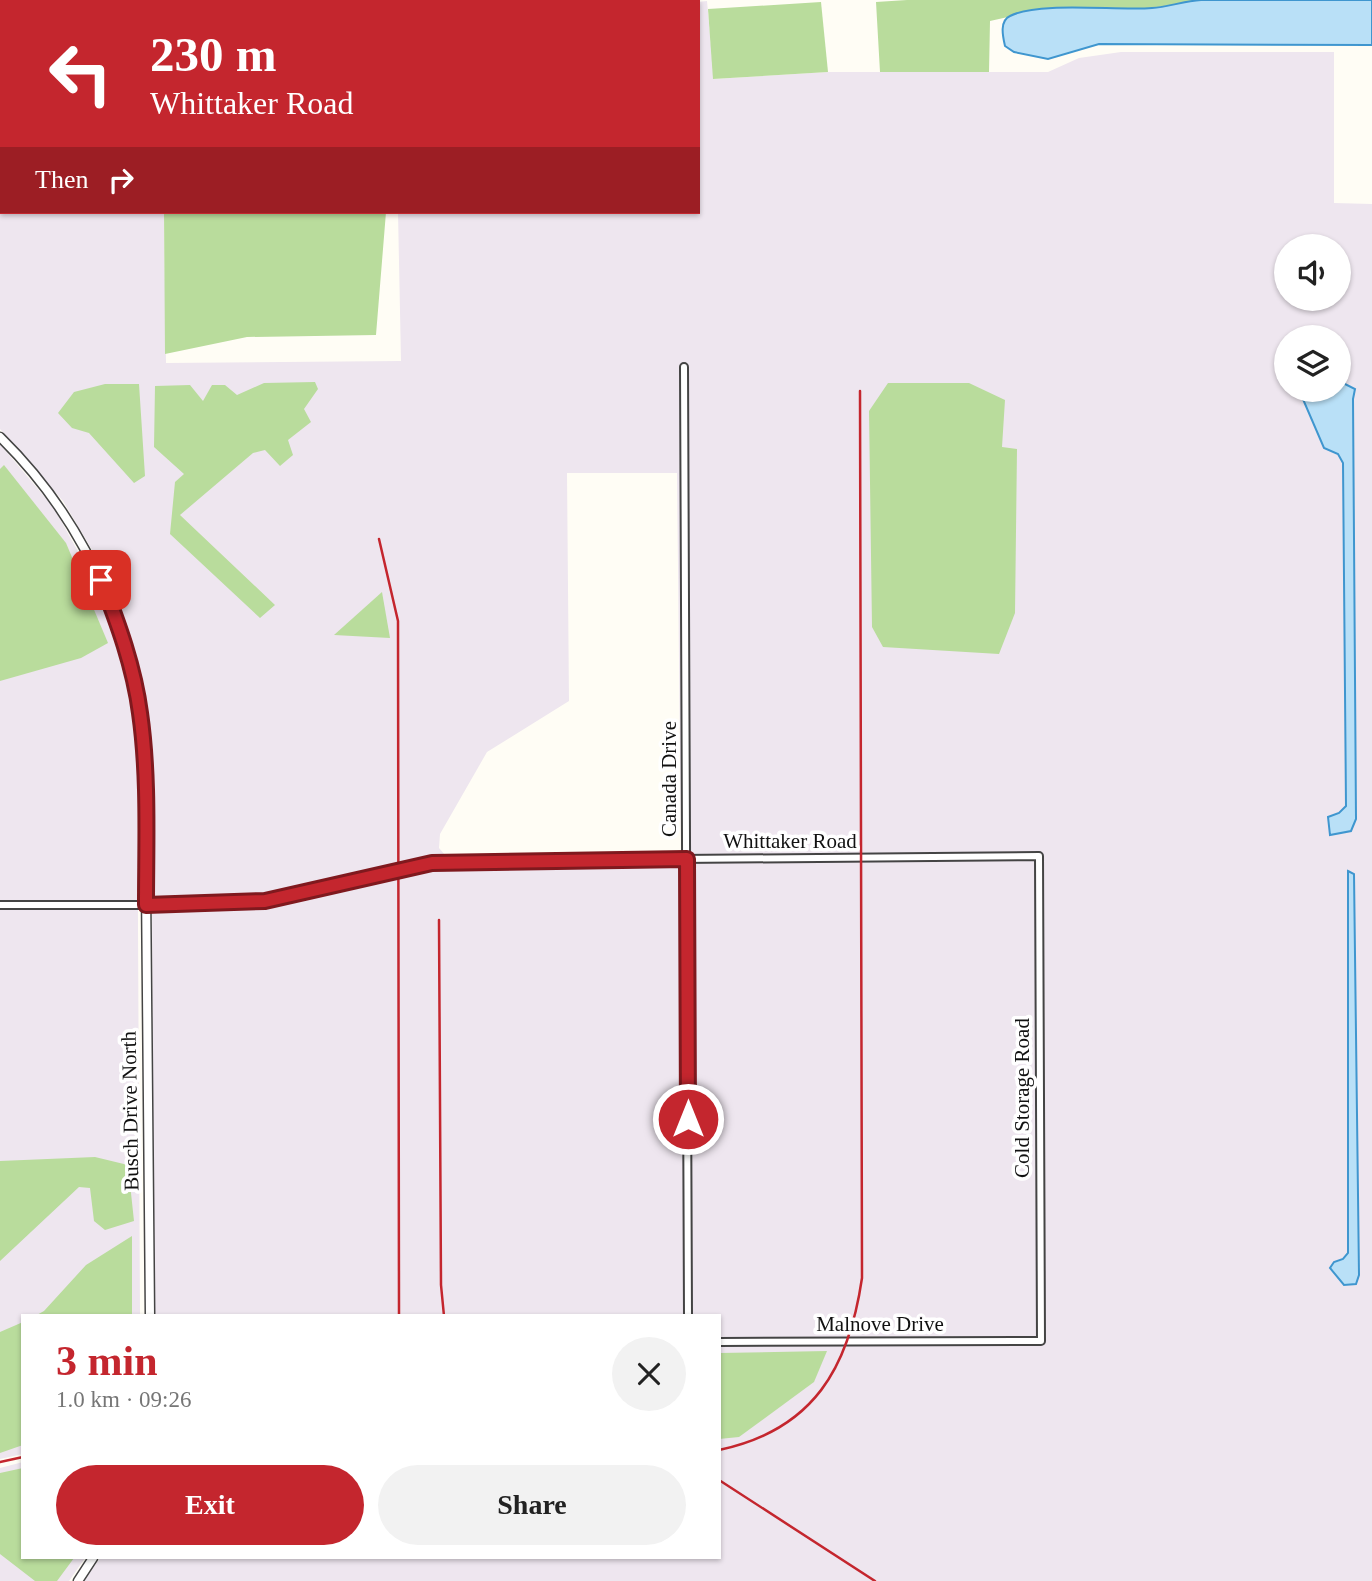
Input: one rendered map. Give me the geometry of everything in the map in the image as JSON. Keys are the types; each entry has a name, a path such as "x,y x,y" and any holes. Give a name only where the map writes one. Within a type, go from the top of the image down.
{"street":[{"name":"Canada Drive","path":"684,367 688,1314"},
{"name":"Busch Drive North","path":"0,437 45,488 66,518 101,580 117,619 136,690 144,745 150,1314"},
{"name":"Whittaker Road","path":"0,905 146,905 265,901 432,863 1039,856"},
{"name":"Cold Storage Road","path":"1039,856 1041,1341"},
{"name":"Malnove Drive","path":"721,1342 1041,1341"},
{"path":"78,1581 92,1559"}],"shaded area":[{"path":"707,1 714,79 828,72 1048,72 1079,58 1121,52 1334,52 1334,203 1372,204 1372,1581 84,1581 99,1559 721,1559 721,1314 153,1314 152,899 147,715 131,643 104,570 63,501 0,429 0,214 164,214 166,363 401,361 398,214 700,214 700,2","holes":["567,473 677,473 681,852 445,855 439,848 440,834 487,752 569,701"]},
{"path":"0,444 54,508 86,566 111,622 130,682 137,731 140,1314 21,1314 21,1454 0,1459"},
{"path":"21,1463 21,1559 84,1559 69,1581 0,1581 0,1468"}],"green space":[{"path":"1201,0 1152,8 1035,11 990,21 989,72 880,72 876,2"},
{"path":"821,2 828,72 713,79 708,9"},
{"path":"164,214 386,214 376,335 247,337 165,354"},
{"path":"315,382 318,389 304,409 311,422 288,440 293,455 280,466 265,450 253,453 180,515 275,605 260,618 170,534 175,482 184,474 154,447 155,386 190,385 203,401 212,385 225,385 237,395 264,383"},
{"path":"888,383 969,383 1005,400 1002,447 1017,449 1015,613 999,654 883,647 872,627 869,411"},
{"path":"105,384 139,384 145,476 134,483 89,433 72,428 58,413 74,392"},
{"path":"4,465 66,543 108,643 81,658 0,681 0,469"},
{"path":"382,592 390,638 334,635"},
{"path":"95,1157 128,1165 134,1221 105,1230 94,1221 90,1188 79,1187 0,1261 0,1161"},
{"path":"132,1236 132,1314 39,1314 44,1311 86,1265"},
{"path":"21,1323 21,1446 0,1453 0,1332"},
{"path":"827,1351 814,1382 739,1437 721,1439 721,1353"},
{"path":"21,1468 21,1559 73,1559 57,1581 35,1581 0,1554 0,1473"}],"water":[{"path":"1201,0 1372,0 1372,45 1099,44 1048,59 1014,52 1005,46 1004,22 1010,16 1023,11 1059,8 1137,9"},
{"path":"1351,387 1355,389 1356,819 1351,831 1330,835 1328,817 1339,813 1346,806 1343,463 1338,454 1324,448 1304,402 1351,402"},
{"path":"1348,871 1354,874 1359,1275 1356,1284 1344,1285 1330,1268 1348,1253"}],"railway":[{"path":"721,1449 752,1441 780,1427 803,1410 821,1390 848,1340 862,1278 860,391"},
{"path":"379,539 398,621 399,1314"},
{"path":"439,920 441,1285 444,1314"},
{"path":"0,1462 21,1457"},
{"path":"721,1481 875,1581"}],"route":[{"path":"101,580 117,619 131,665 140,712 144,745 146,905 265,901 432,863 687,859 688,1119"}]}
